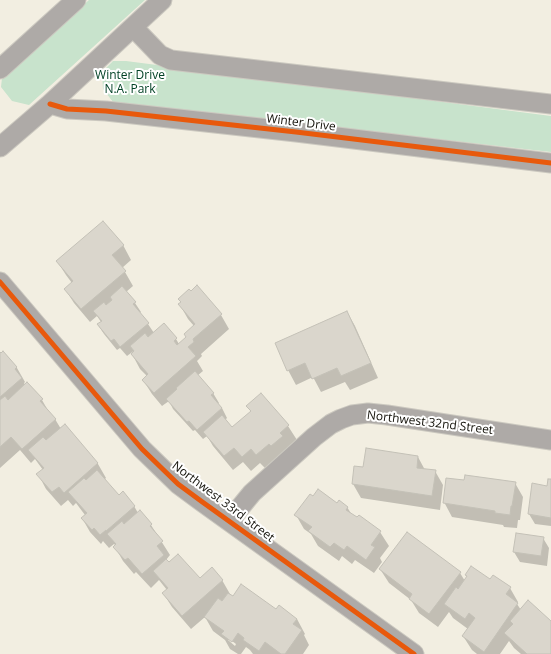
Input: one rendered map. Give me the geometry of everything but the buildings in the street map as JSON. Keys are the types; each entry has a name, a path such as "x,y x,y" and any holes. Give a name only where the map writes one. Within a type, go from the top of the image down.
{"street":[{"path":"0,69 76,0"},
{"path":"3,139 50,104 162,0"},
{"path":"133,27 160,55 171,60 551,104"},
{"name":"Winter Drive","path":"50,104 67,109 106,111 296,132 551,163"},
{"name":"Northwest 33rd Street","path":"0,282 142,449 178,484 414,654"},
{"name":"Northwest 32nd Street","path":"229,521 252,493 314,437 331,424 352,415 368,413 387,415 551,440"}],"green space":[{"path":"89,0 145,0 29,105 12,101 1,87 2,78"},
{"name":"Winter Drive N.A. Park","path":"113,61 126,61 551,116 551,152 113,102 103,89 102,72"}],"cycle path":[{"path":"50,104 67,109 106,111 296,132 551,163"},
{"path":"0,282 142,449 178,484 414,654"}]}
